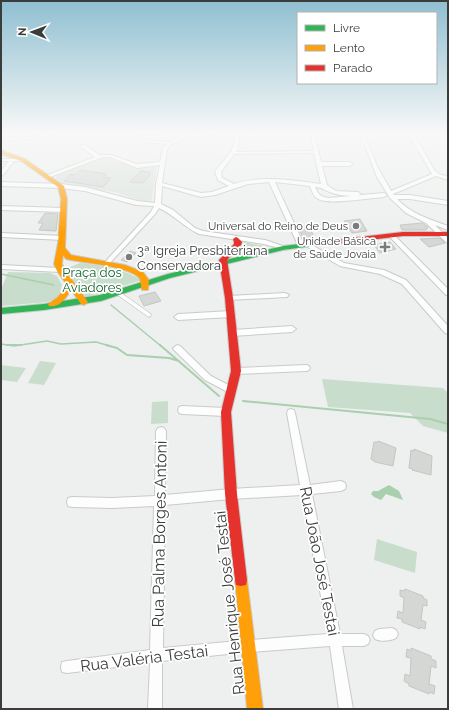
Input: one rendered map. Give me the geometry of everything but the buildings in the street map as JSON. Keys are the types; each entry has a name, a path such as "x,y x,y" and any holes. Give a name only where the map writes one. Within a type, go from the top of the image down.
{"street":[{"path":"1,174 8,166"},
{"path":"33,166 61,186 63,193 63,238 62,249 58,260 61,270 84,302"},
{"path":"48,176 73,166"},
{"path":"107,262 153,213 158,205 162,166"},
{"path":"223,166 218,172 220,179 234,186"},
{"path":"319,166 324,186 327,190 333,192 410,197 448,203"},
{"path":"376,166 389,195 408,212 444,231 448,241"},
{"path":"428,166 436,174 448,178"},
{"path":"312,185 316,195 327,200 389,195 436,174"},
{"path":"159,184 200,195 220,192 246,182 271,180 324,186"},
{"path":"271,180 305,245 342,265 382,272 400,280 413,291 448,331"},
{"path":"1,184 61,186 107,194 136,203 158,205 171,211 200,233 265,242 286,248"},
{"path":"400,190 402,193 410,197"},
{"path":"1,208 63,210"},
{"path":"427,221 444,231"},
{"path":"1,311 84,302 146,285 228,258 305,245 444,231"},
{"path":"1,235 63,238"},
{"path":"392,236 448,293"},
{"path":"236,238 238,245 228,258 229,298 236,371 306,368"},
{"path":"62,249 66,255 80,259 107,262 138,273 144,277 146,285"},
{"path":"1,267 61,270 80,259"},
{"path":"146,285 170,280 187,272"},
{"path":"138,273 174,275"},
{"path":"44,307 61,299 71,285"},
{"path":"229,298 285,295"},
{"path":"178,317 231,314"},
{"path":"232,333 292,329"},
{"path":"177,348 208,378 231,390"},
{"name":"Rua Henrique José Testai","path":"236,371 226,412 231,494 256,709"},
{"path":"182,410 226,412"},
{"name":"Rua João José Testai","path":"291,413 335,639 346,709"},
{"name":"Rua Palma Borges Antoni","path":"155,709 161,431"},
{"path":"72,502 94,504 160,501 341,486"},
{"path":"379,635 392,634"},
{"name":"Rua Valéria Testai","path":"67,667 156,655 249,646 335,639 364,640"}],"lane":[{"path":"118,293 149,315"}],"shaded area":[{"path":"80,166 131,166 136,168 157,167 151,202 141,201 115,192 63,184 55,178 56,176"},
{"path":"389,485 399,491 403,500 386,494 381,500 371,494 373,491 378,491"}],"green space":[{"path":"244,242 269,247 242,254"},
{"name":"Praça dos Aviadores","path":"80,263 112,268 142,280 86,297 67,271 70,267"},
{"path":"8,272 50,273 57,276 62,285 59,297 48,302 1,306 1,290"},
{"path":"40,361 56,363 44,385 28,383"},
{"path":"1,365 26,368 17,382 1,380"},
{"path":"322,379 443,388 448,393 448,433 423,426 410,413 328,407"},
{"path":"168,401 168,423 151,424 152,402"},
{"path":"377,539 417,552 415,573 374,560"}],"waterway":[{"path":"1,274 54,285"},
{"path":"111,305 161,346"},
{"path":"21,345 47,341 61,344 96,342 110,346"},
{"path":"1,344 8,345"},
{"path":"8,345 21,345"},
{"path":"8,345 21,345"},
{"path":"106,345 117,348 127,355 169,358 178,361"},
{"path":"160,345 178,361"},
{"path":"178,361 219,396"},
{"path":"243,401 430,419 448,424"}],"traffic: fast":[{"path":"1,311 44,307 101,298 168,276 283,248 317,244"}],"traffic: slow":[{"path":"32,166 61,186 64,199 62,243 58,264 61,271 84,302"},
{"path":"62,249 69,257 122,267 140,274 145,280 145,288"},
{"path":"52,304 61,299 71,285"},
{"path":"241,580 255,709"}],"traffic: jam":[{"path":"317,244 403,234 448,234"},
{"path":"236,239 238,242 237,245 223,260 229,298 236,371 226,412 231,494 241,580"}],"place":[{"name":"Universal do Reino de Deus","path":"356,226"},
{"name":"Unidade Básica de Saúde Jovaia","path":"385,247"},
{"name":"3ª Igreja Presbiteriana Conservadora","path":"129,257"}]}
